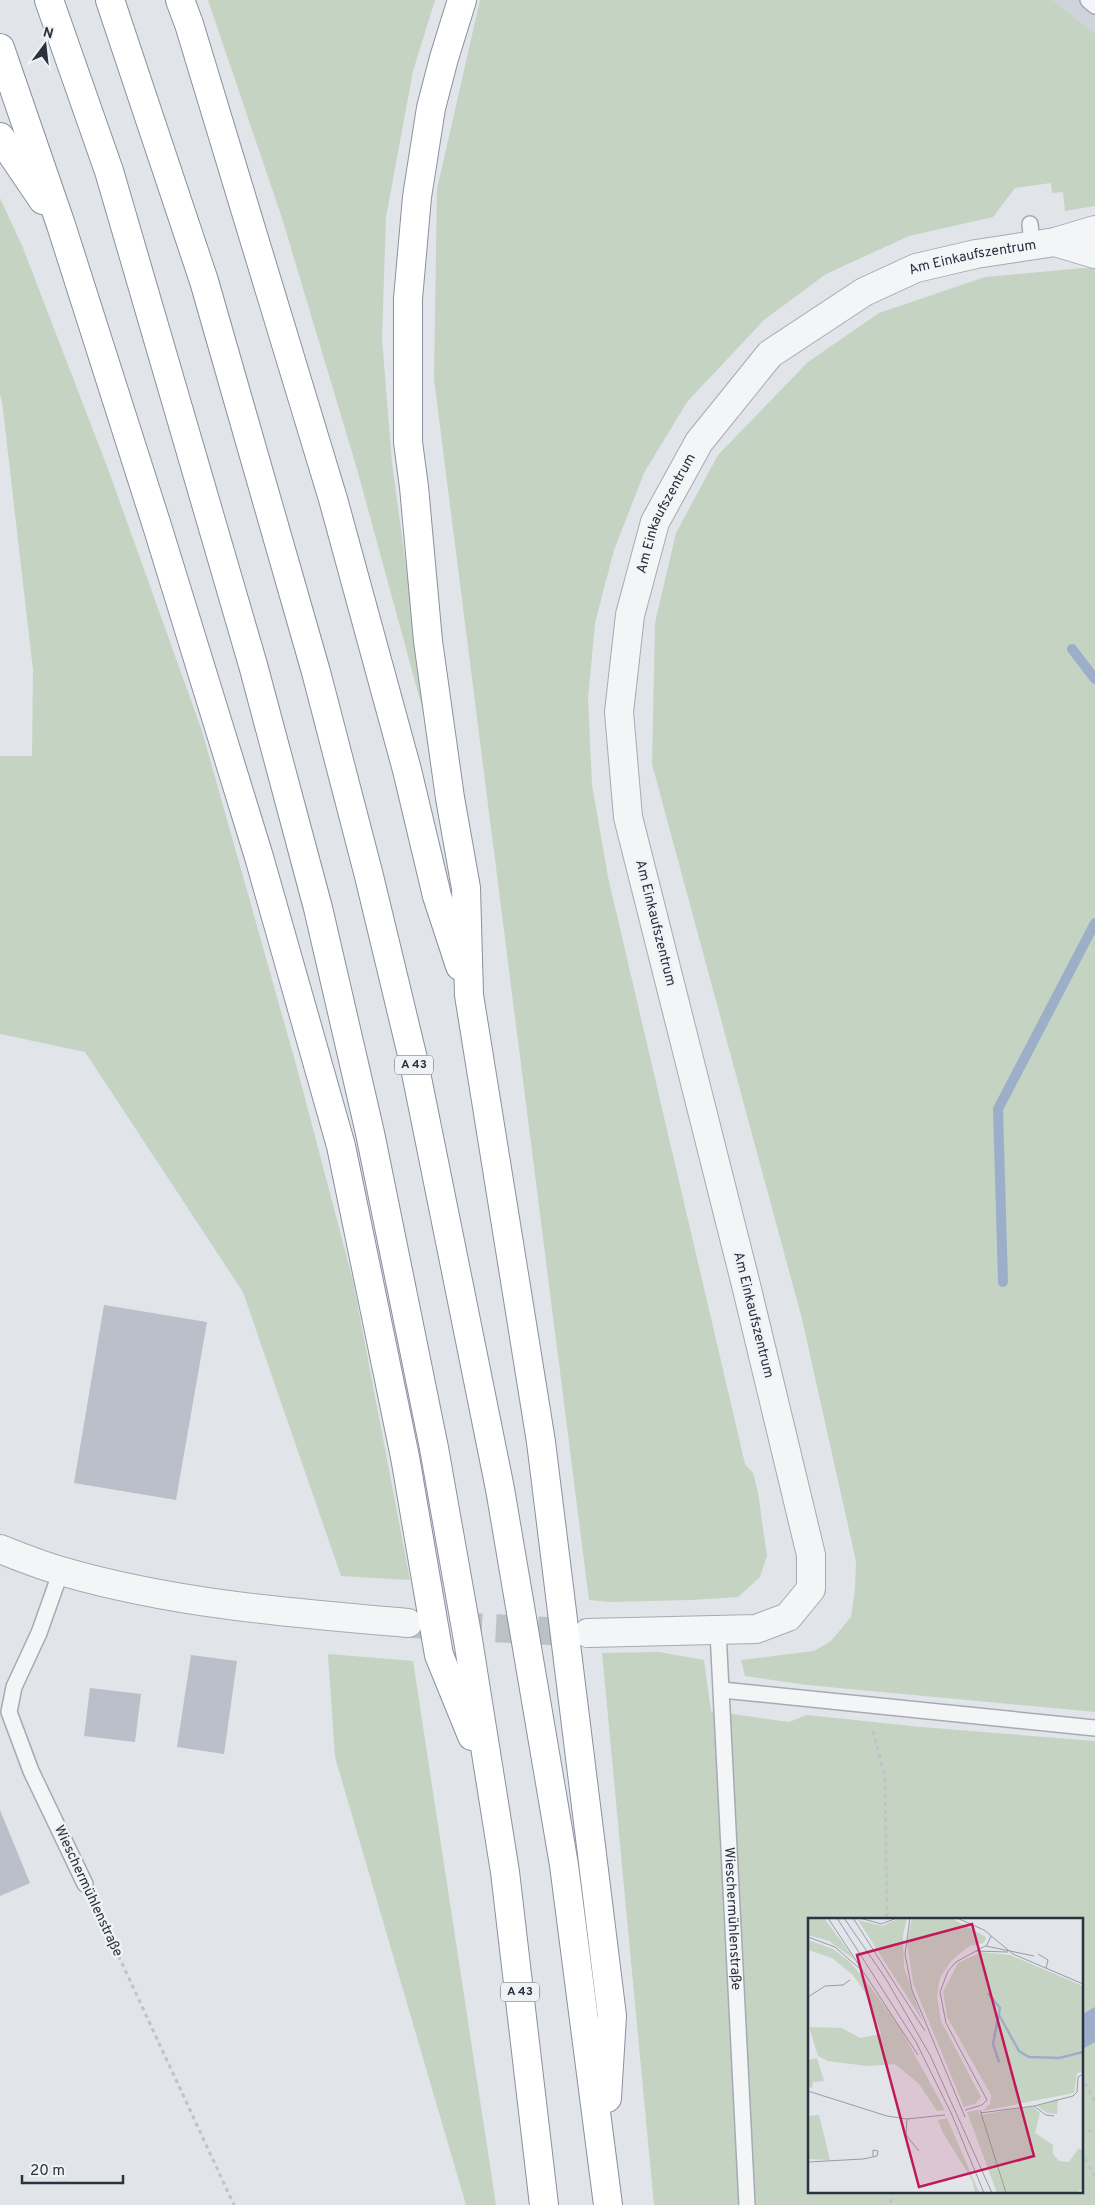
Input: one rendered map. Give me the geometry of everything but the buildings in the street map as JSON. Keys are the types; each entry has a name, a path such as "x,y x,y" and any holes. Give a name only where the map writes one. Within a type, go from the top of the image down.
{"highway":[{"name":"A 43","path":"49,0 109,171 253,665 318,908 370,1133 434,1448 468,1640 505,1872 544,2205"},
{"name":"A 43","path":"110,0 210,300 316,672 370,876 414,1063 505,1518 564,1865 608,2205"},
{"path":"180,0 333,500 407,770 437,896 469,996"},
{"path":"462,0 444,58 432,108 417,197 408,298 408,442 428,641 450,798 466,888 469,996 542,1442 612,2016 603,2157"},
{"path":"0,48 61,225 259,856 341,1146 405,1457 439,1655 490,1779"},
{"path":"0,137 5,148 61,225"}],"street":[{"name":"Am Einkaufszentrum","path":"588,1633 756,1629 788,1617 811,1589 811,1555 746,1285 628,817 619,712 630,615 655,522 699,442 770,354 864,292 916,268 1039,237 1095,230"},
{"name":"Am Einkaufszentrum","path":"1039,237 1095,254"},
{"path":"0,1549 61,1571 169,1596 230,1606 408,1623"}],"lane":[{"path":"1088,0 1095,6"},
{"name":"Wieschermühlenstraße","path":"61,1571 39,1633 14,1687 9,1712 31,1771 85,1884"},
{"name":"Wieschermühlenstraße","path":"718,1631 747,2205"},
{"path":"722,1690 1095,1728"}],"path":[{"path":"866,1704 885,1777 887,1918"},
{"name":"Wieschermühlenstraße","path":"85,1884 234,2205"},
{"path":"1082,2078 1095,2101"},
{"path":"1082,2135 1095,2128"},
{"path":"1082,2154 1095,2176"},
{"path":"891,2192 891,2205"}],"shaded area":[{"path":"1053,0 1095,0 1095,34"}],"green space":[{"path":"208,0 435,0 413,71 386,217 382,339 392,463 428,729 357,469 282,218"},
{"path":"480,0 1053,0 1095,34 1095,206 1065,211 1063,192 1052,193 1051,183 1015,188 993,217 909,236 826,274 764,320 687,402 644,473 614,550 595,623 588,699 592,785 608,877 745,1464 753,1473 758,1493 767,1556 760,1577 738,1597 610,1602 589,1600 434,379 437,189"},
{"path":"0,198 23,248 108,469 202,731 297,1068 353,1281 410,1580 341,1576 243,1292 85,1052 0,1034 0,756 32,756 33,670 0,395"},
{"path":"1095,267 1095,1712 807,1685 745,1676 741,1660 814,1651 831,1641 851,1617 856,1561 802,1319 652,764 655,623 676,533 718,455 808,362 879,313 985,277"},
{"path":"659,1652 704,1660 711,1711 789,1722 807,1715 921,1727 1095,1741 1095,2205 654,2205 602,1653"},
{"path":"328,1654 413,1661 496,2205 466,2205 335,1757"}],"water":[{"path":"1095,2007 1095,2042 1082,2049 1082,2014"}],"waterway":[{"path":"1072,649 1095,679"},
{"path":"1003,1282 998,1109 1095,923"}],"tunnel":[{"path":"412,1624 588,1633"}]}
